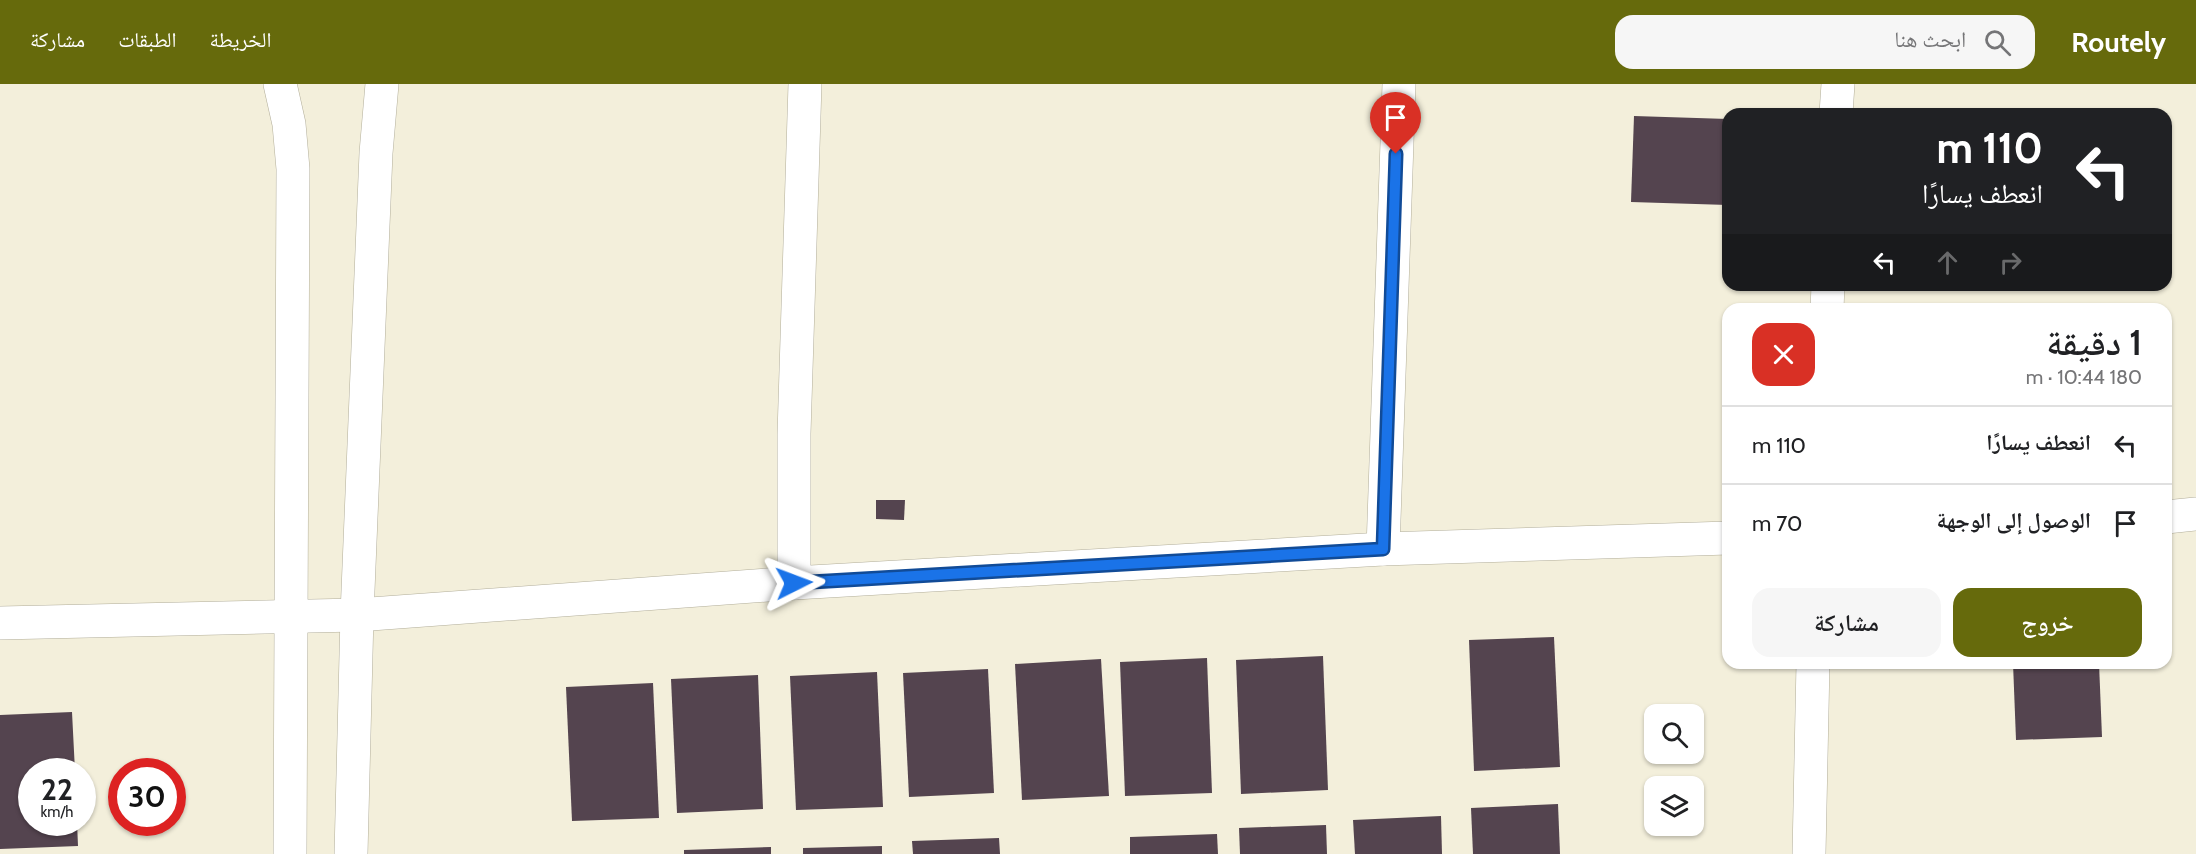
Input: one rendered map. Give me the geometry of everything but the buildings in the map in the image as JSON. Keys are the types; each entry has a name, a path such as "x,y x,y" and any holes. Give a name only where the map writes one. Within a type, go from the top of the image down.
{"street":[{"path":"279,84 289,124 293,169 293,615 290,854"},
{"path":"351,854 357,615 376,164 382,84"},
{"path":"794,583 794,434 804,84"},
{"path":"1383,549 1399,84"},
{"path":"1836,108 1838,84"},
{"path":"2172,516 2196,514"},
{"path":"0,623 357,615 794,583 1383,549 1722,538"},
{"path":"1809,854 1813,669"}],"route":[{"path":"794,583 1383,549 1396,154"}]}
